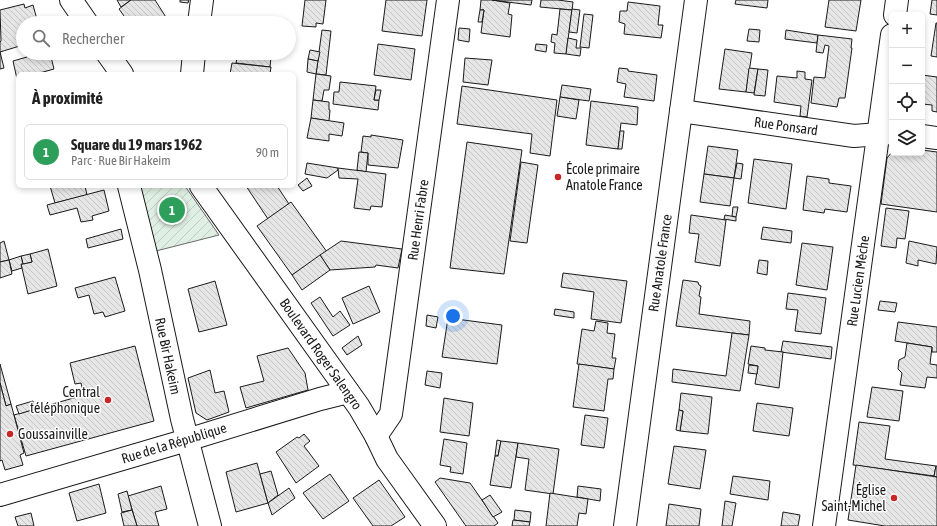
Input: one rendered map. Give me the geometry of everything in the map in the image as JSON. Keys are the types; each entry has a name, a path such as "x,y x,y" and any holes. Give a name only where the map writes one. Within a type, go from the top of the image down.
{"street":[{"path":"71,0 81,16"},
{"path":"199,16 202,0"},
{"name":"Rue Henri Fabre","path":"376,436 391,414 448,0"},
{"name":"Rue Anatole France","path":"625,526 696,0"},
{"path":"895,12 897,0"},
{"name":"Rue Lucien Mèche","path":"824,526 885,134 891,48"},
{"path":"192,72 193,60"},
{"name":"Rue Ponsard","path":"681,111 854,136 885,134"},
{"path":"925,136 937,138"},
{"name":"Rue Bir Hakeim","path":"130,188 150,270 187,440 210,526"},
{"name":"Boulevard Roger Salengro","path":"203,188 348,392 376,436 387,459 435,526"},
{"name":"Rue de la République","path":"0,494 348,392"}],"green space":[{"path":"137,188 186,188 219,235 152,252"}],"building":[{"path":"117,0 131,0 121,7"},
{"path":"131,0 155,0 165,16 124,16 119,9"},
{"path":"180,0 189,0 188,3 180,2"},
{"path":"305,0 326,0 323,24 316,23 316,27 302,26"},
{"path":"386,0 427,0 422,36 382,31"},
{"path":"481,0 510,3 508,14 512,15 510,37 481,33 484,10 480,10"},
{"path":"492,0 532,0 531,5"},
{"path":"541,0 573,2 572,10 540,7"},
{"path":"736,0 768,0 767,8 735,4"},
{"path":"829,0 861,0 856,31 825,27"},
{"path":"932,0 937,0 937,15 930,14"},
{"path":"628,2 660,6 658,25 663,25 661,38 624,34 625,24 619,22 620,11 627,11"},
{"path":"24,4 25,8 33,5 36,16 16,16 16,47 0,52 1,41 0,10"},
{"path":"560,9 572,10 566,54 554,53 555,43 551,42 552,34 557,35"},
{"path":"572,9 580,10 577,33 569,32"},
{"path":"480,10 484,10 482,22 478,22"},
{"path":"584,14 593,15 589,48 580,47"},
{"path":"937,23 937,57 931,56"},
{"path":"459,28 470,29 469,42 458,40"},
{"path":"749,29 760,30 759,42 747,41"},
{"path":"322,30 331,31 326,75 316,74"},
{"path":"786,30 818,35 817,43 785,39"},
{"path":"818,35 852,39 845,98 839,98 837,107 811,103 814,77 825,78 829,46 825,45 823,53 816,52"},
{"path":"568,38 577,40 576,48 581,48 580,56 566,54"},
{"path":"378,44 415,49 411,80 374,75"},
{"path":"536,44 547,45 546,52 535,50"},
{"path":"725,49 752,53 746,92 719,89"},
{"path":"310,50 320,52 318,61 308,59"},
{"path":"0,52 4,68 0,69"},
{"path":"465,58 492,60 488,85 463,82"},
{"path":"308,59 318,61 316,74 307,72"},
{"path":"52,60 54,69 43,72 16,72 16,74 13,61"},
{"path":"237,60 271,60 270,67 236,63"},
{"path":"232,63 271,67 270,72 230,72"},
{"path":"619,68 628,69 628,71 657,75 654,101 624,97 626,84 617,82"},
{"path":"749,68 758,69 754,93 746,92"},
{"path":"758,69 768,70 765,96 754,95"},
{"path":"797,71 805,72 805,79 812,80 807,117 800,116 801,106 774,102 777,76 797,78"},
{"path":"316,74 331,76 329,90 324,90 322,101 313,100"},
{"path":"925,75 937,77 937,112 932,111 932,105 925,104"},
{"path":"340,82 376,86 374,100 379,100 378,110 333,104 334,92 339,92"},
{"path":"562,85 591,89 589,101 560,97"},
{"path":"462,86 557,100 550,156 530,153 532,134 457,124"},
{"path":"376,90 381,90 379,100 374,100"},
{"path":"560,97 579,100 576,119 557,116"},
{"path":"313,100 329,102 329,121 311,118"},
{"path":"591,101 638,107 637,125 621,123 618,149 586,145"},
{"path":"311,118 344,123 342,136 329,134 329,141 307,138"},
{"path":"620,131 624,131 622,149 618,149"},
{"path":"371,135 403,140 398,168 368,165 368,153 361,152 363,136 371,137"},
{"path":"467,142 522,150 504,274 450,268"},
{"path":"708,146 738,150 734,178 704,174"},
{"path":"925,150 937,152 937,212 881,204 887,158 889,156 925,156"},
{"path":"359,152 368,153 366,172 357,170"},
{"path":"754,159 792,164 786,209 748,203"},
{"path":"521,162 538,165 527,243 510,241"},
{"path":"307,163 338,168 338,170 327,178 305,174"},
{"path":"737,163 743,164 741,179 734,178"},
{"path":"338,168 386,174 382,207 371,206 370,210 354,208 358,179 339,178"},
{"path":"704,174 734,178 730,206 700,202"},
{"path":"807,176 829,179 829,183 851,186 847,212 825,209 824,213 803,210"},
{"path":"307,178 312,186 303,191 298,185"},
{"path":"51,188 85,188 87,195 55,203"},
{"path":"247,188 278,188 289,204 268,219"},
{"path":"104,190 109,211 92,216 93,220 81,222 77,208 50,215 47,205"},
{"path":"291,202 327,252 292,275 257,226"},
{"path":"733,207 738,207 736,217 732,216"},
{"path":"886,208 909,211 905,239 897,238 896,248 881,246"},
{"path":"691,215 726,220 720,266 695,262 699,234 689,233"},
{"path":"725,215 736,217 736,221 724,219"},
{"path":"763,227 792,231 791,243 761,239"},
{"path":"121,229 123,239 88,248 86,239"},
{"path":"4,241 9,260 0,262 0,243"},
{"path":"341,241 402,249 398,268 376,265 375,267 330,270 320,255"},
{"path":"909,241 937,247 936,264 918,260 918,266 906,263"},
{"path":"802,243 833,247 827,290 796,285"},
{"path":"48,249 57,286 28,294 21,264 32,262 30,254"},
{"path":"30,254 32,262 23,264 21,256"},
{"path":"320,255 330,270 302,290 292,275"},
{"path":"21,256 23,264 21,264 22,268 12,271 9,260"},
{"path":"9,260 12,274 0,278 0,262"},
{"path":"759,260 768,261 767,275 757,273"},
{"path":"563,273 627,281 621,323 591,319 594,292 561,287"},
{"path":"115,277 125,311 105,317 103,312 94,314 89,295 78,298 75,288"},
{"path":"683,280 698,282 701,286 699,296 701,297 699,314 750,321 749,335 676,326"},
{"path":"215,281 227,325 199,332 188,289"},
{"path":"369,286 380,312 353,324 342,298"},
{"path":"788,293 826,298 821,334 795,331 798,310 786,309"},
{"path":"320,297 333,317 340,311 350,325 333,336 311,303"},
{"path":"880,301 897,303 895,312 878,310"},
{"path":"555,309 574,312 574,318 554,315"},
{"path":"427,315 438,317 436,328 426,326"},
{"path":"448,318 502,325 497,364 442,357"},
{"path":"596,321 608,323 607,333 615,334 612,358 616,358 614,369 577,364 582,329 594,331"},
{"path":"898,322 937,327 937,352 932,352 932,347 895,341"},
{"path":"732,333 749,335 740,391 672,382 673,369 726,376"},
{"path":"358,336 362,345 347,355 342,348"},
{"path":"783,341 832,347 831,359 781,352"},
{"path":"907,343 932,347 930,364 937,365 937,378 927,377 925,388 900,385 902,373 898,369 899,360 905,357"},
{"name":"Central téléphonique","path":"135,346 154,421 26,456 14,415 84,395 81,383 75,384 70,363"},
{"path":"751,346 765,348 765,350 783,352 779,388 755,384 758,366 748,364"},
{"path":"288,348 305,373 308,390 246,408 240,387 264,381 257,356"},
{"path":"0,364 11,404 6,406 0,383"},
{"path":"579,364 614,369 613,379 608,379 604,411 573,407"},
{"path":"749,365 758,366 757,374 748,373"},
{"path":"210,370 215,393 224,391 229,412 207,420 196,413 188,378"},
{"path":"427,371 442,373 440,388 425,385"},
{"name":"Goussainville","path":"0,383 6,406 11,404 24,453 20,455 23,465 5,470 2,460 0,461"},
{"path":"872,387 903,391 899,421 867,417"},
{"path":"681,393 712,397 708,434 680,431 683,411 679,410"},
{"path":"444,398 473,403 469,436 440,432"},
{"path":"33,401 35,409 19,414 16,406"},
{"path":"757,403 793,408 789,436 753,431"},
{"path":"679,410 683,411 680,431 676,430"},
{"path":"585,415 608,418 604,448 581,445"},
{"path":"859,422 890,426 885,459 936,466 934,476 853,465"},
{"path":"304,434 310,441 304,446 319,466 296,483 276,452 297,437 299,438"},
{"path":"444,439 467,443 463,474 450,472 451,467 440,465"},
{"path":"497,440 501,441 498,456 495,456"},
{"path":"501,441 518,443 511,488 490,485 495,456 498,456"},
{"path":"518,443 559,449 553,494 525,490 529,459 516,457"},
{"path":"674,446 706,450 700,489 668,484"},
{"path":"257,463 268,503 236,512 226,472"},
{"name":"Église Saint-Michel","path":"856,465 937,477 937,526 885,526 848,520"},
{"path":"937,466 937,477 934,476"},
{"path":"271,471 278,495 268,503 260,474"},
{"path":"330,474 349,501 323,519 303,493"},
{"path":"733,476 770,481 768,500 730,494"},
{"path":"440,478 470,483 498,523 494,526 466,526 435,482"},
{"path":"379,480 405,517 391,526 373,526 353,498"},
{"path":"99,484 106,513 77,521 69,493"},
{"path":"161,486 167,509 155,512 159,526 137,526 128,496"},
{"path":"578,486 601,489 600,501 577,497"},
{"path":"289,488 295,498 272,515 268,503"},
{"path":"127,491 132,510 122,512 118,494"},
{"path":"550,493 588,499 586,514 579,513 577,526 546,526"},
{"path":"490,495 502,512 493,517 482,500"},
{"path":"725,501 736,503 732,526 722,526"},
{"path":"669,504 701,509 699,526 666,526"},
{"path":"132,510 137,526 124,526 121,513"},
{"path":"515,510 531,512 530,522 514,520"},
{"path":"783,512 800,515 798,526 781,526"},
{"path":"31,513 34,526 18,526 15,517"},
{"path":"513,520 530,522 529,526 512,526"}],"place":[{"name":"École primaire Anatole France","path":"558,177"},
{"name":"Square du 19 mars 1962","path":"172,210"},
{"name":"Central téléphonique","path":"108,400"},
{"name":"Goussainville","path":"10,434"},
{"name":"Église Saint-Michel","path":"894,498"}]}
